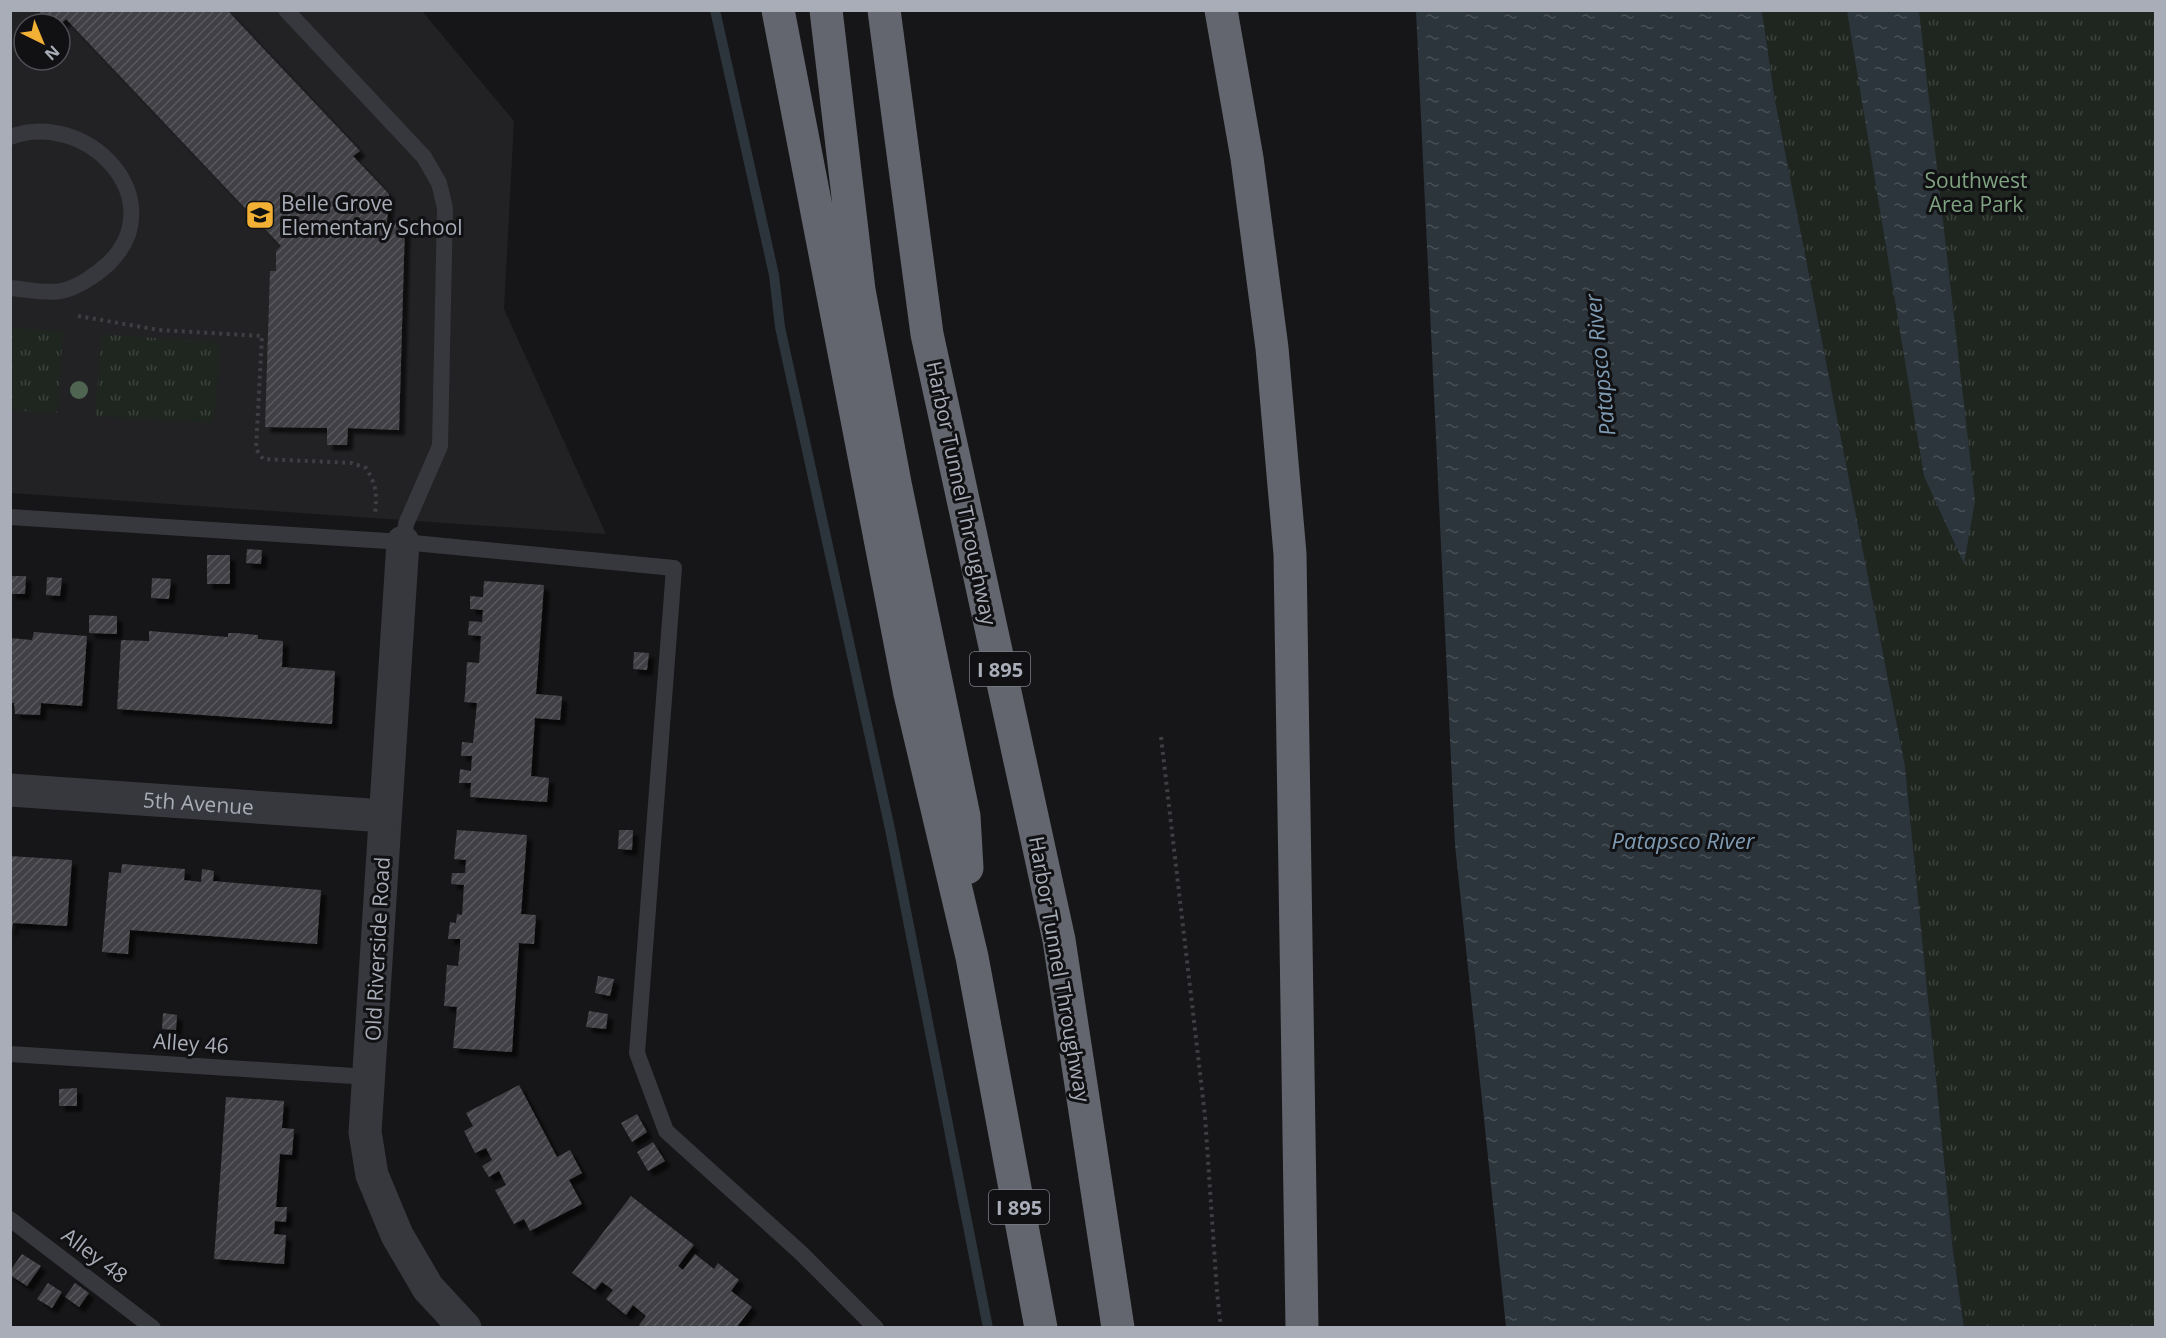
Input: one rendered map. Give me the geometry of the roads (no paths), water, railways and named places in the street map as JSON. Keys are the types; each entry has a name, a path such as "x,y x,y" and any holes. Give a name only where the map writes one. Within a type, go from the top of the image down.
{"highway":[{"path":"778,10 910,694 972,957"},
{"name":"I 895","path":"826,10 859,290 895,483 964,816 972,957 1041,1328"},
{"name":"Harbor Tunnel Throughway","path":"884,10 927,334 1059,940 1118,1328"},
{"path":"1221,10 1247,158 1269,324 1290,554 1302,1328"}],"street":[{"name":"Old Riverside Road","path":"403,542 365,1132 372,1175 397,1234 428,1288 465,1328"},
{"name":"5th Avenue","path":"10,790 385,816"}],"lane":[{"path":"286,10 424,158 439,183 446,208 440,446 406,524 403,542"},
{"path":"10,137 21,133 48,130 79,140 104,154 121,175 131,206 130,231 115,257 96,276 60,291 10,288"},
{"path":"10,517 403,542 674,568 637,1053 666,1131 801,1253 876,1328"},
{"name":"Alley 46","path":"10,1054 369,1077"},
{"name":"Alley 48","path":"10,1219 153,1328"}],"water":[{"name":"Patapsco River","path":"1416,11 1762,11 1775,100 1905,766 1953,1250 1964,1327 1506,1327 1455,845"},
{"path":"1847,11 1919,11 1975,501 1964,564 1924,476"}],"waterway":[{"path":"715,10 774,275 780,327 890,829 988,1328"}],"place":[{"name":"Belle Grove Elementary School","path":"260,215"}],"park label":[{"name":"Southwest Area Park","path":"1976,192"}]}
